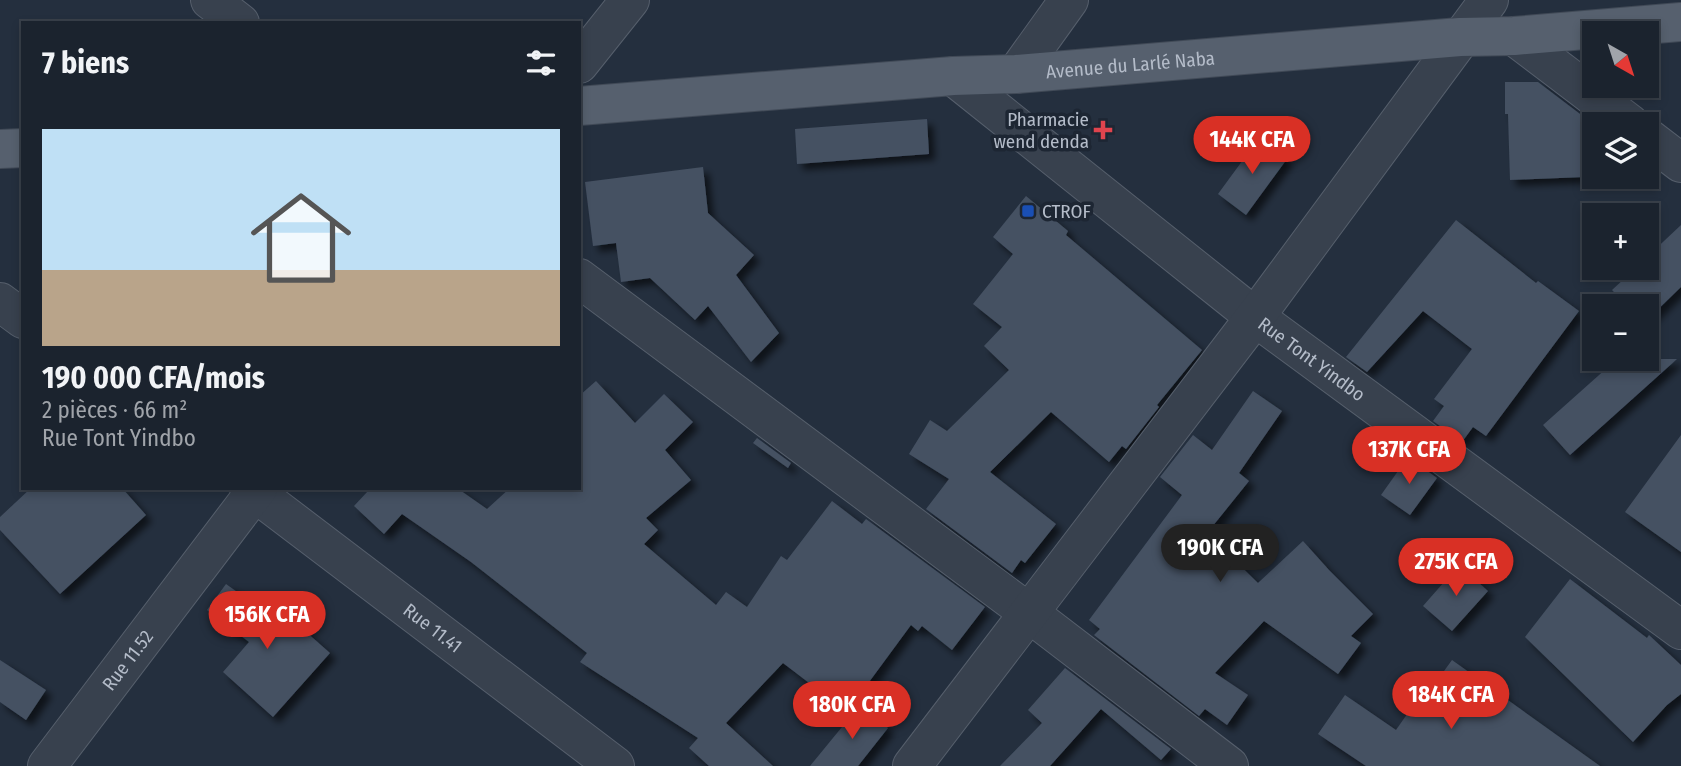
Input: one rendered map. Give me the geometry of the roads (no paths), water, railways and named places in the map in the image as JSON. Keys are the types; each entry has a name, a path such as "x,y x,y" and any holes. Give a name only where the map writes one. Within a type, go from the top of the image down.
{"main road":[{"name":"Avenue du Larlé Naba","path":"581,106 1681,22"},
{"path":"0,149 21,148"}],"street":[{"path":"210,0 237,21"},
{"path":"581,61 630,0"},
{"path":"1016,74 1069,0"},
{"path":"912,766 1255,317 1489,0"},
{"path":"1514,36 1614,112"},
{"name":"Rue Tont Yindbo","path":"953,76 1255,317 1681,630"},
{"path":"1659,146 1681,163"},
{"path":"581,279 1029,613 1229,766"},
{"path":"0,302 21,318"},
{"name":"Rue 11.52","path":"47,766 254,490"},
{"name":"Rue 11.41","path":"254,490 615,766"}],"place":[{"name":"Pharmacie wend denda","path":"1103,130"},
{"name":"CTROF","path":"1028,211"}]}
